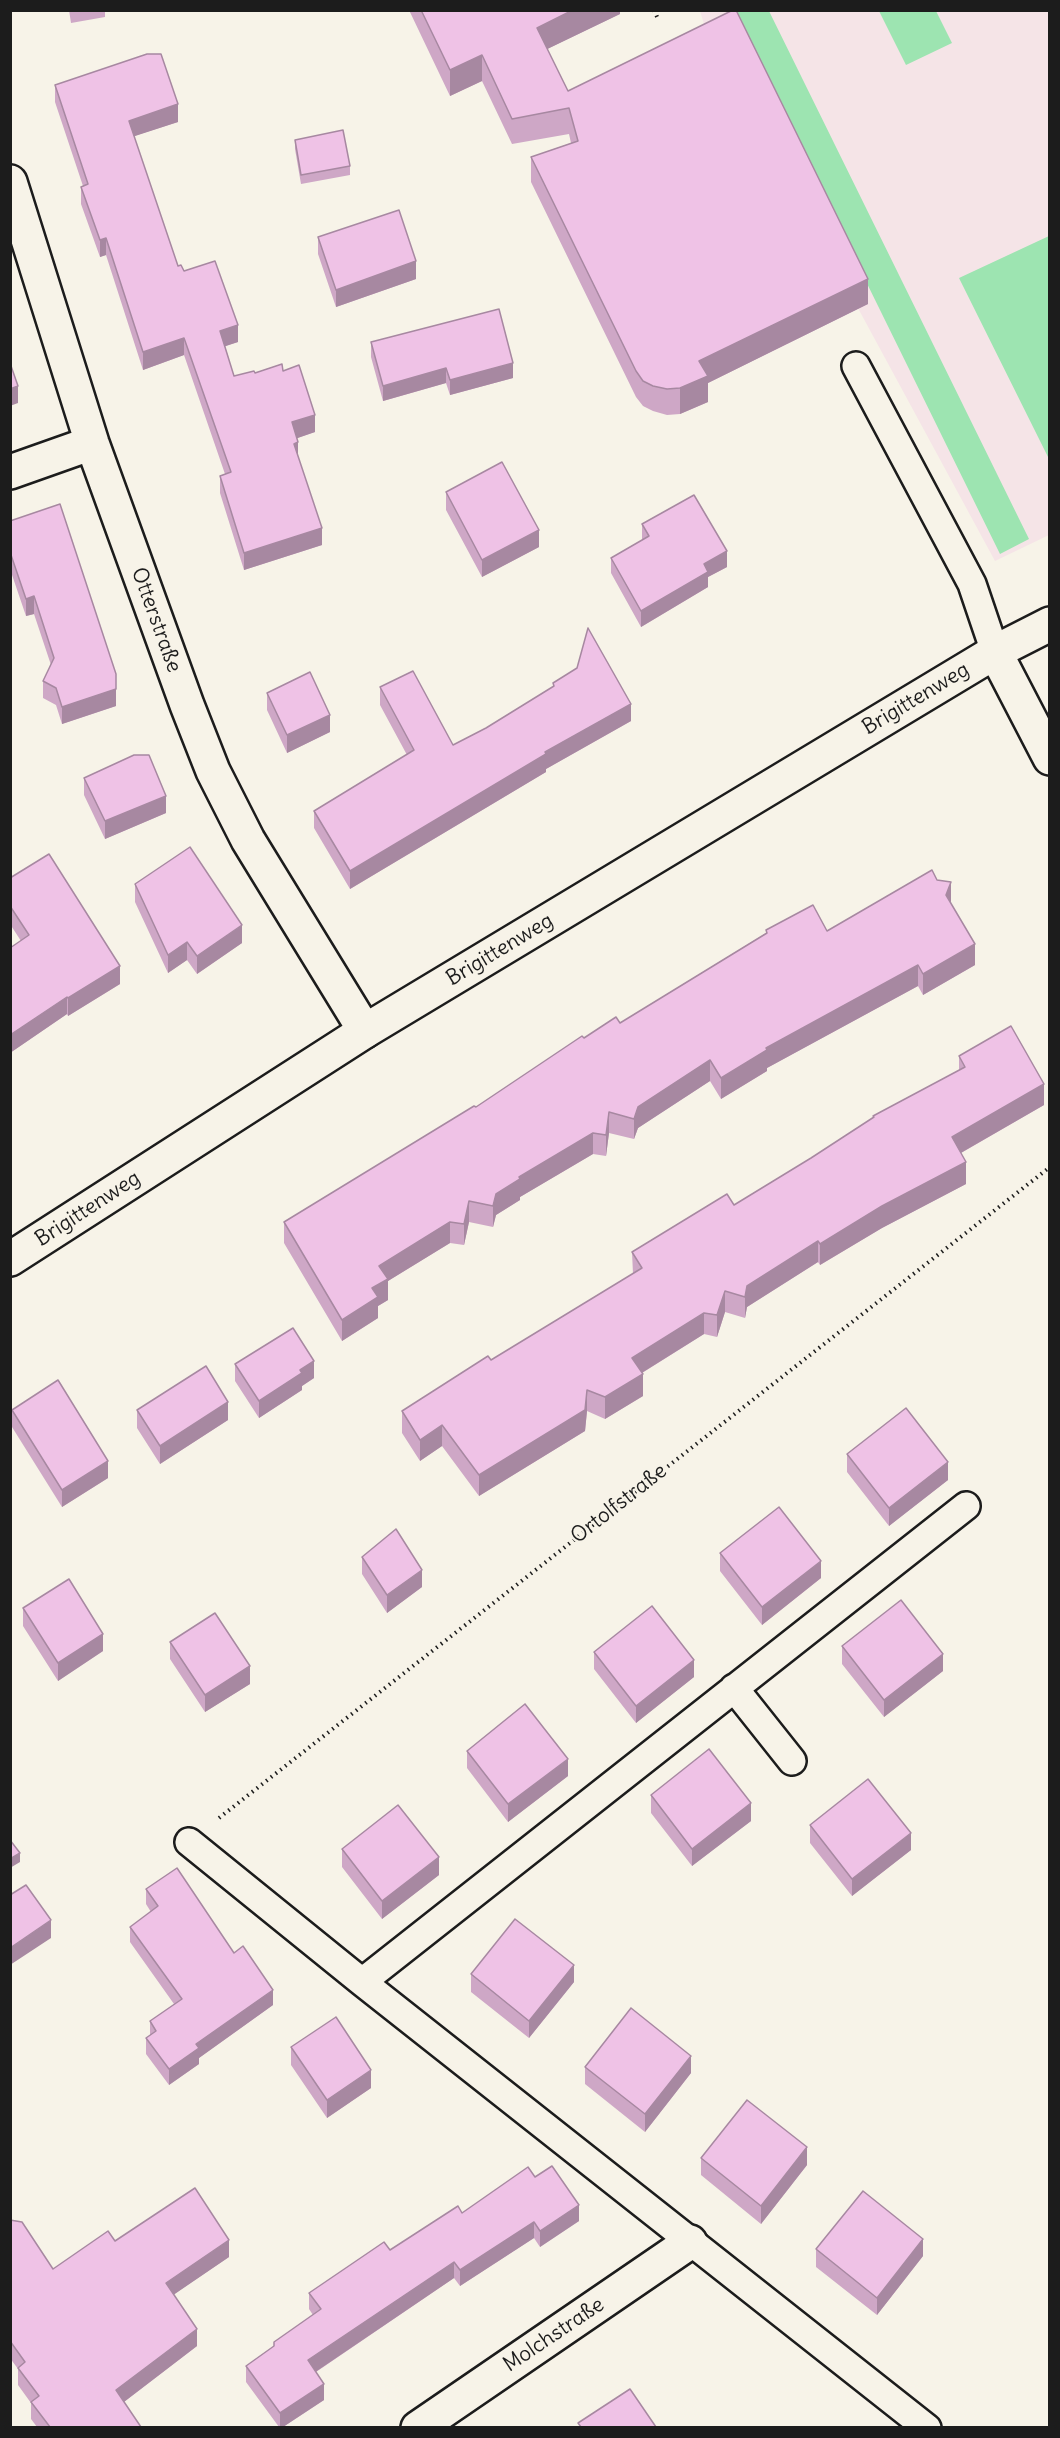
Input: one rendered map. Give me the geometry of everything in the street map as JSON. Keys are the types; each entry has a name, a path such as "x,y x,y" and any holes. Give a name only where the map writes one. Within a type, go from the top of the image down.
{"street":[{"name":"Otterstraße","path":"10,182 92,443 213,771 248,840 365,1031"},
{"path":"10,472 92,443"},
{"name":"Brigittenweg","path":"10,1259 365,1031 995,652 1050,624"},
{"path":"995,652 1050,758"},
{"name":"Molchstraße","path":"418,2427 690,2242"}],"lane":[{"path":"856,366 972,584 995,652"},
{"path":"362,1982 966,1506"},
{"path":"734,1688 792,1761"},
{"path":"189,1842 362,1982 927,2427"}],"path":[{"path":"654,10 658,19"},
{"name":"Ortolfstraße","path":"189,1842 1050,1167"}],"shaded area":[{"path":"700,11 1049,11 1049,535 995,561 704,24"}],"green space":[{"path":"733,11 769,11 1029,539 1000,554"},
{"path":"879,11 936,11 952,43 906,65"},
{"path":"1049,236 1049,459 959,278"}],"building":[{"path":"421,10 573,10 537,28 568,91 736,10 868,279 699,361 708,376 680,388 667,389 643,381 531,157 578,141 569,108 512,119 482,55 450,70"},
{"path":"147,54 161,54 178,104 129,121 178,266 181,265 184,271 215,261 238,325 220,331 234,376 254,371 255,373 282,364 283,371 299,365 315,415 292,422 298,442 294,444 322,528 244,553 220,476 231,472 184,338 143,352 106,238 100,240 81,187 88,184 55,85"},
{"path":"343,130 350,166 301,175 295,140"},
{"path":"399,210 416,261 336,290 318,237"},
{"path":"499,309 513,363 450,380 446,368 383,386 371,342"},
{"path":"10,363 18,386 10,389"},
{"path":"502,462 539,530 482,560 446,492"},
{"path":"694,495 727,551 704,564 708,572 641,611 611,558 649,536 642,524"},
{"path":"60,504 116,674 116,689 62,707 56,688 43,681 54,658 34,596 26,599 10,552 10,521"},
{"path":"588,628 631,704 545,752 546,754 350,871 314,811 414,750 380,687 413,671 453,745 486,728 554,686 553,683 577,668"},
{"path":"310,672 330,715 287,735 267,693"},
{"path":"134,755 149,755 166,796 105,821 84,778"},
{"path":"190,847 242,925 197,956 187,942 168,955 135,884"},
{"path":"49,854 120,966 67,997 10,1035 10,948 29,935 10,906 10,878"},
{"path":"932,870 937,880 951,882 946,895 975,944 923,974 918,965 766,1048 767,1050 721,1078 710,1060 638,1107 634,1119 609,1112 606,1135 593,1133 519,1177 520,1179 496,1194 493,1206 469,1201 464,1224 450,1222 379,1266 388,1279 372,1288 378,1297 342,1320 284,1222 474,1106 476,1107 582,1036 584,1038 616,1017 620,1023 767,933 766,930 813,905 827,931"},
{"path":"1011,1026 1044,1084 952,1137 966,1162 882,1206 820,1244 818,1241 747,1286 745,1297 725,1291 717,1315 704,1313 632,1358 643,1374 605,1397 587,1390 585,1410 479,1475 442,1425 420,1440 402,1411 488,1356 491,1360 642,1268 632,1252 727,1194 734,1205 811,1158 873,1116 965,1067 959,1056"},
{"path":"293,1328 314,1361 300,1370 302,1373 259,1401 235,1364"},
{"path":"206,1366 228,1402 160,1446 137,1410"},
{"path":"58,1380 108,1461 62,1490 12,1410"},
{"path":"906,1408 948,1462 889,1508 847,1454"},
{"path":"779,1507 821,1561 762,1607 720,1553"},
{"path":"396,1529 422,1570 387,1595 362,1557"},
{"path":"69,1579 103,1634 58,1663 23,1608"},
{"path":"901,1600 943,1654 884,1700 842,1646"},
{"path":"652,1606 694,1660 636,1706 594,1652"},
{"path":"215,1613 250,1666 205,1695 170,1642"},
{"path":"525,1704 568,1759 508,1804 467,1751"},
{"path":"709,1749 751,1803 692,1849 651,1795"},
{"path":"868,1779 911,1833 852,1879 810,1825"},
{"path":"398,1805 439,1857 382,1901 342,1849"},
{"path":"10,1840 20,1853 10,1859"},
{"path":"177,1868 234,1953 243,1946 273,1990 196,2044 199,2048 169,2069 146,2038 156,2031 150,2021 182,1999 130,1927 158,1906 146,1889"},
{"path":"26,1885 51,1920 10,1948 10,1895"},
{"path":"515,1919 574,1965 529,2021 471,1974"},
{"path":"631,2008 691,2056 645,2114 585,2067"},
{"path":"336,2017 371,2070 327,2100 291,2047"},
{"path":"747,2100 807,2147 761,2206 701,2158"},
{"path":"552,2166 579,2205 540,2231 534,2222 460,2270 454,2262 308,2360 324,2384 280,2413 246,2366 274,2346 274,2342 321,2309 309,2293 384,2242 390,2250 458,2206 462,2213 528,2167 535,2177"},
{"path":"195,2188 229,2240 166,2283 197,2329 116,2390 141,2427 50,2427 31,2402 39,2396 18,2368 25,2362 10,2341 10,2220 22,2222 53,2269 108,2231 115,2241"},
{"path":"863,2191 923,2239 877,2298 816,2249"},
{"path":"630,2389 656,2427 581,2427 578,2423"}]}
